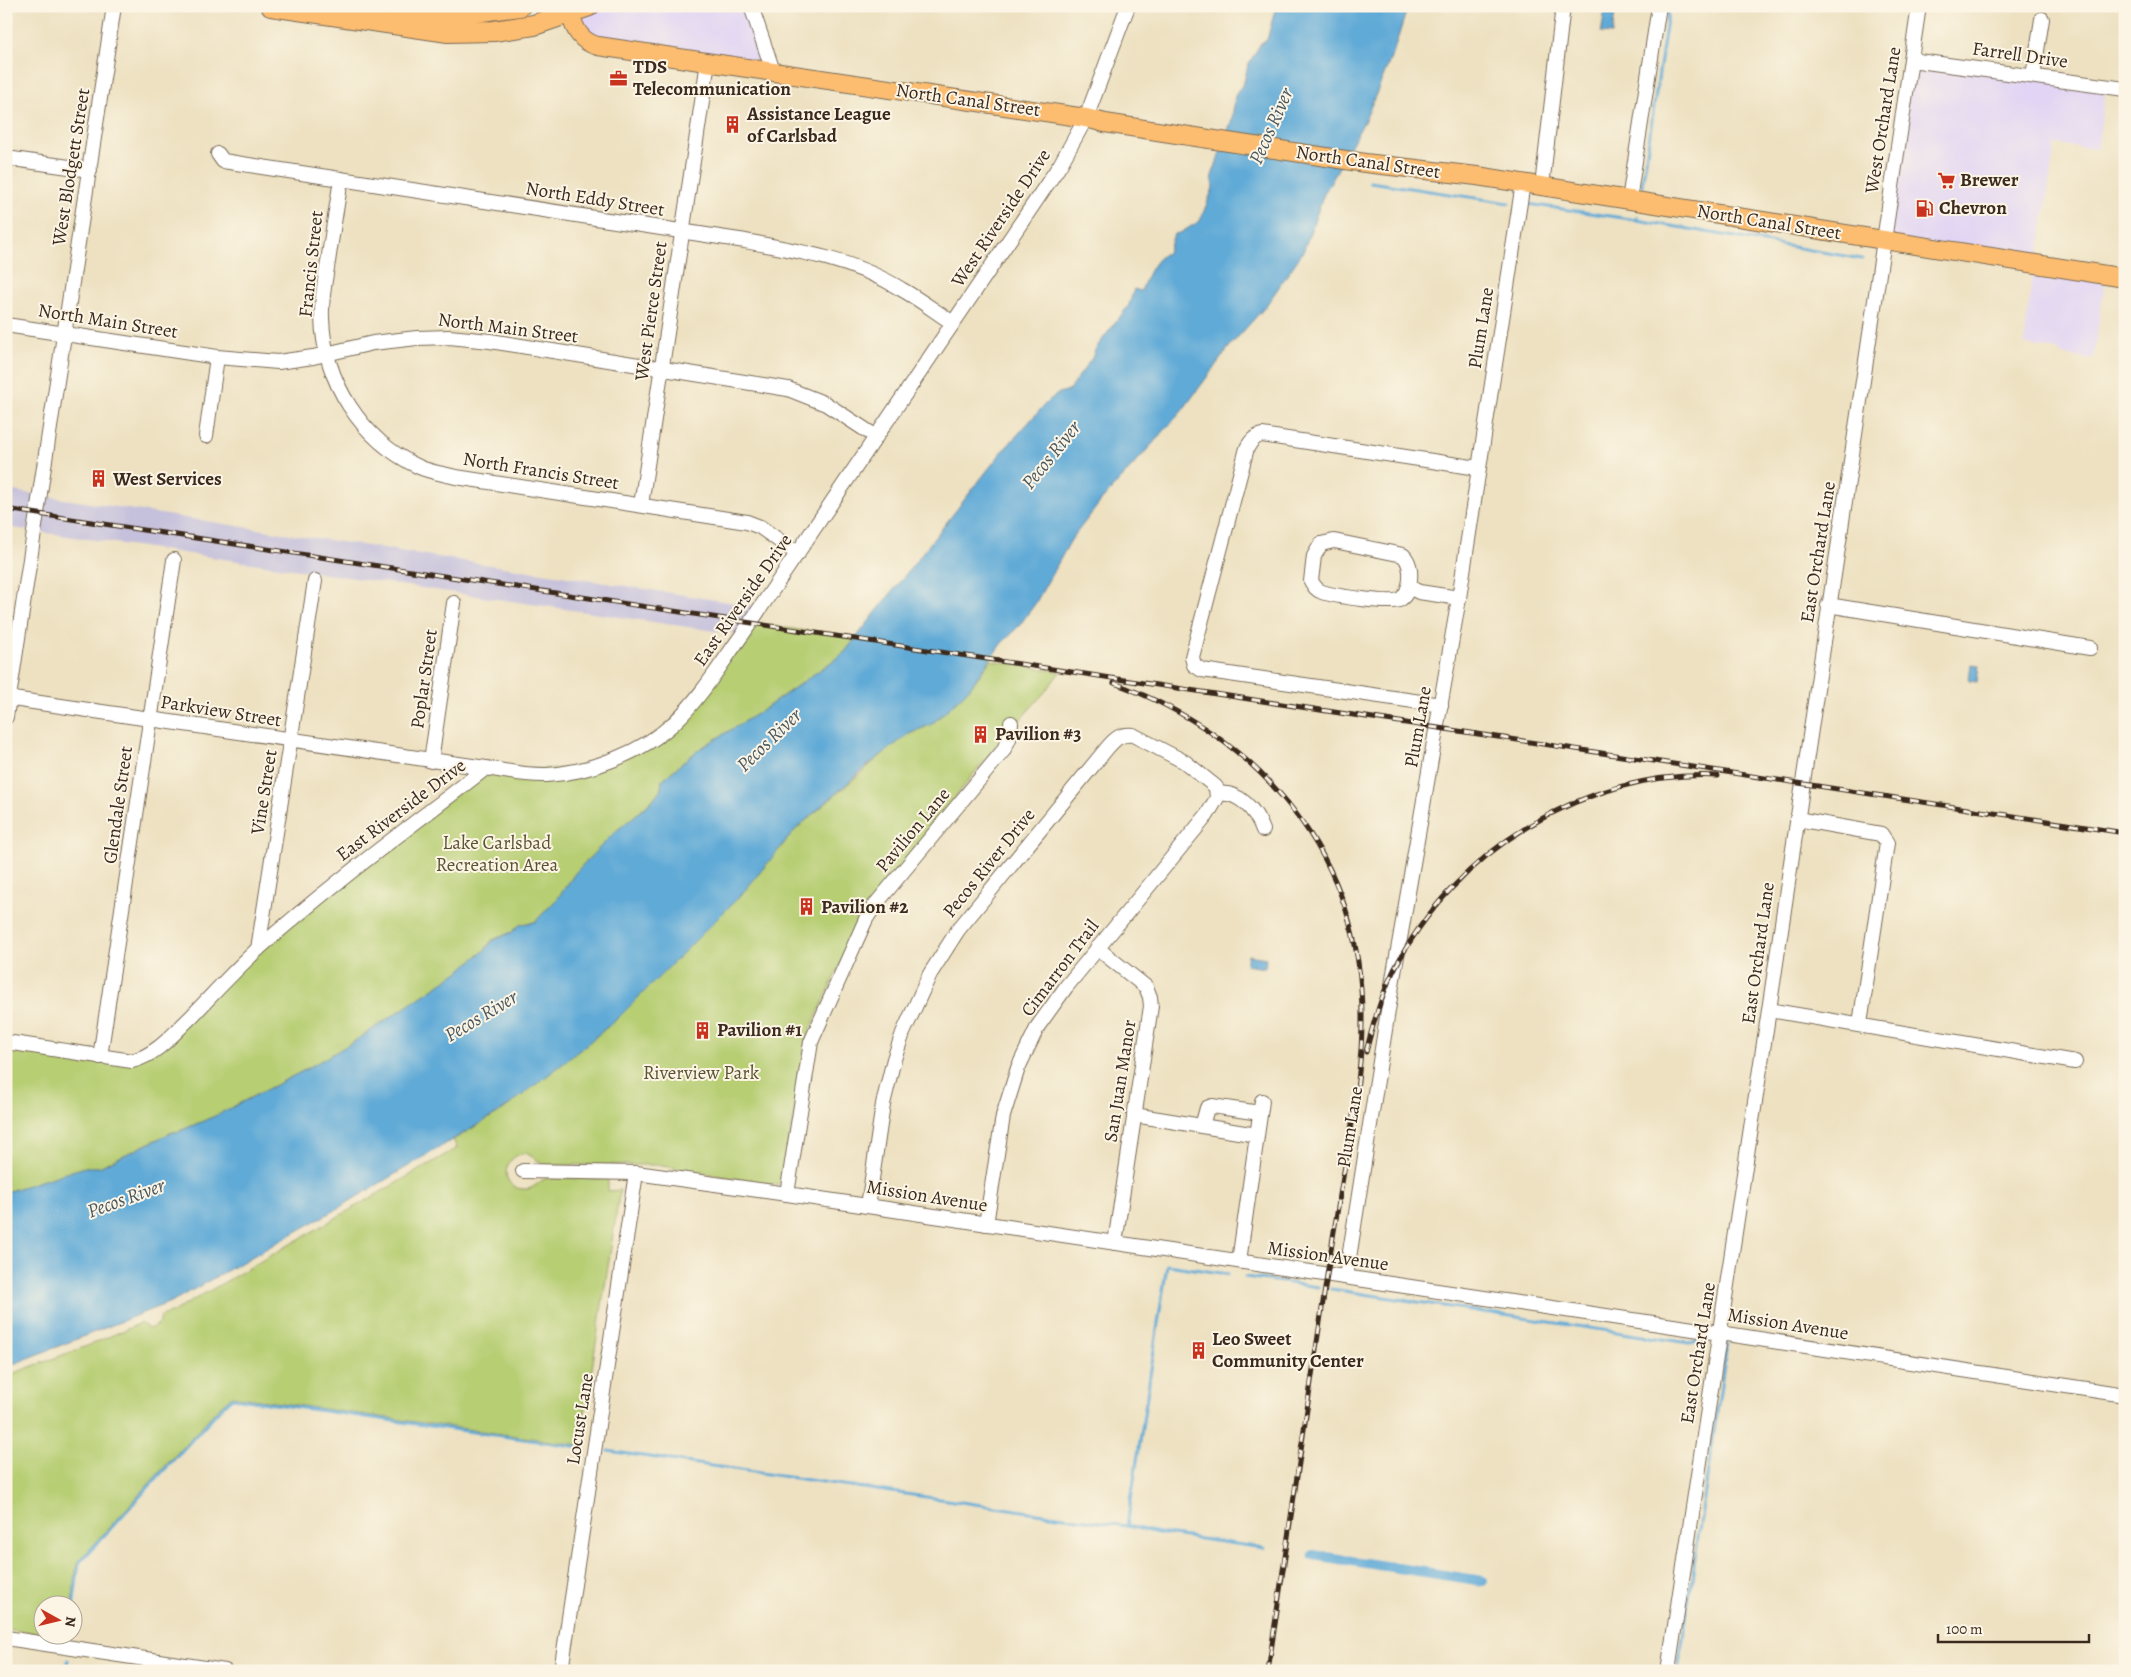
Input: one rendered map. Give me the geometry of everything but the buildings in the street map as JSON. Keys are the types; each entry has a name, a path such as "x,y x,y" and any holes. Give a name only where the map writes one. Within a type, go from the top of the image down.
{"highway":[{"path":"272,6 448,32 508,29 534,25 563,10 589,6"},
{"path":"384,6 432,13 474,12 520,6"}],"main road":[{"name":"North Canal Street","path":"563,10 582,39 589,44 1086,118 1105,123 1365,163 1523,183 2125,278"}],"street":[{"name":"West Blodgett Street","path":"6,717 114,6"},
{"path":"751,6 773,71"},
{"name":"West Riverside Drive","path":"875,436 1060,165 1086,118 1128,6"},
{"path":"1542,186 1564,6"},
{"path":"1629,200 1659,6"},
{"name":"West Orchard Lane","path":"1884,240 1918,6"},
{"path":"2033,76 2042,19"},
{"name":"Farrell Drive","path":"1911,60 2125,89"},
{"name":"West Pierce Street","path":"641,505 708,62"},
{"name":"North Eddy Street","path":"218,154 223,161 792,249 846,264 901,288 953,323"},
{"path":"6,158 90,170"},
{"name":"Francis Street","path":"326,354 322,318 324,290 341,179"},
{"name":"Plum Lane","path":"1346,1277 1394,969 1442,705 1523,183"},
{"name":"East Orchard Lane","path":"1668,1671 1884,240"},
{"name":"North Main Street","path":"6,325 217,357 278,362 326,354 373,343 417,338 449,337 490,341 788,389 826,404 875,436"},
{"name":"North Francis Street","path":"326,354 340,392 358,419 376,439 420,467 456,477 747,522 760,527 798,554"},
{"path":"206,436 217,357"},
{"path":"1442,705 1202,670 1194,665 1192,656 1247,448 1250,441 1256,436 1262,435 1478,468"},
{"name":"East Riverside Drive","path":"6,1042 132,1061 158,1049 258,949 339,881 486,768 545,775 582,769 624,754 662,732 684,713 707,684 798,554 875,436"},
{"path":"1334,542 1399,552 1408,559 1410,566 1409,587 1403,598 1392,603 1322,592 1314,587 1311,582 1314,556 1321,544 1334,542"},
{"name":"Glendale Street","path":"100,1057 174,560"},
{"name":"Vine Street","path":"258,949 315,581"},
{"path":"1409,587 1419,592 1459,598"},
{"name":"Poplar Street","path":"431,761 454,603"},
{"path":"1828,605 2090,648"},
{"name":"Parkview Street","path":"8,698 486,768"},
{"name":"Pavilion Lane","path":"787,1194 811,1042 866,919 875,905 1002,750 1009,739 1011,723"},
{"name":"Pecos River Drive","path":"868,1206 883,1104 894,1059 903,1033 930,974 958,930 1116,737 1123,734 1133,735 1185,762 1216,787 1217,794"},
{"path":"1217,794 1226,792 1242,801 1259,818 1263,830"},
{"name":"Cimarron Trail","path":"986,1224 1002,1116 1018,1068 1044,1015 1215,805 1217,794"},
{"path":"1797,819 1874,832 1881,834 1887,843 1860,1024"},
{"name":"San Juan Manor","path":"1097,948 1146,987 1151,1006 1115,1243"},
{"path":"1769,1010 2076,1062"},
{"path":"1202,1126 1204,1113 1207,1108 1212,1106 1261,1107 1239,1261"},
{"path":"1134,1115 1257,1135"},
{"name":"Mission Avenue","path":"523,1171 636,1173 787,1194 2125,1395"},
{"name":"Locust Lane","path":"561,1671 636,1173"},
{"path":"6,1638 225,1671"}],"shaded area":[{"path":"589,6 751,6 773,71 598,46 574,26"},
{"path":"1911,60 2106,86 2097,149 2055,144 2037,264 2106,275 2093,360 2060,354 2060,351 2024,344 2034,264 1884,240"},
{"path":"6,490 761,607 742,635 6,527"}],"green space":[{"name":"Lake Carlsbad Recreation Area","path":"750,623 857,638 844,653 763,710 698,750 662,780 661,789 650,803 615,832 576,872 558,898 535,922 521,924 512,932 492,940 485,950 458,972 355,1041 303,1071 215,1116 177,1132 172,1132 99,1167 85,1167 6,1192 6,1042 139,1059 258,949 486,768 582,769 662,732"},
{"name":"Riverview Park","path":"991,660 1060,672 1045,692 998,744 866,907 806,1040 783,1179 778,1184 773,1185 657,1165 545,1165 526,1153 517,1155 511,1160 506,1172 507,1178 516,1188 528,1189 548,1178 608,1179 608,1191 620,1190 580,1445 232,1396 218,1408 77,1563 73,1594 32,1594 32,1633 6,1629 6,1376 87,1346 141,1323 149,1329 159,1324 161,1316 171,1313 457,1148 453,1140 504,1109 617,1019 741,895 796,829 891,747 909,734 932,724 969,689"}],"water":[{"name":"Pecos River","path":"1276,6 1408,6 1393,53 1366,118 1324,194 1303,252 1265,307 1230,346 1182,411 1101,501 1071,540 1035,604 1019,626 1001,644 969,689 932,724 909,734 868,765 796,829 741,895 617,1019 504,1109 335,1210 173,1301 6,1367 6,1192 85,1167 99,1167 173,1132 178,1132 215,1116 303,1071 355,1041 458,972 485,950 492,941 512,932 521,924 535,922 558,898 576,872 615,832 650,803 661,789 662,780 698,750 763,710 844,653 1001,453 1048,401 1059,393 1069,390 1092,358 1096,348 1129,305 1134,289 1141,291 1154,263 1168,252 1174,234 1180,233 1200,221 1213,188 1212,176 1232,119 1235,96 1244,82 1248,65 1261,43 1267,40"},
{"path":"1605,11 1615,13 1612,34 1601,33"},
{"path":"1971,664 1979,665 1977,682 1969,681"},
{"path":"1248,955 1266,958 1265,968 1246,965"}],"waterway":[{"path":"1642,186 1669,6"},
{"path":"1370,182 1509,203"},
{"path":"1528,204 1637,220 1637,217"},
{"path":"1637,220 1862,259"},
{"path":"1228,1274 1167,1265 1127,1526 1158,1533 1264,1548"},
{"path":"1245,1277 1318,1287"},
{"path":"1331,1289 1689,1343 1708,1341"},
{"path":"1678,1671 1727,1345"},
{"path":"75,1594 79,1563 232,1398 580,1447"},
{"path":"608,1451 1127,1526"},
{"path":"1313,1555 1483,1581"},
{"path":"66,1671 68,1660"}],"railway":[{"path":"6,509 2125,833"},
{"path":"1114,683 1167,706 1215,736 1258,771 1294,811 1323,857 1345,907 1358,963 1362,1022 1358,1083 1327,1275 1268,1671"},
{"path":"1366,1052 1385,989 1419,927 1451,889 1488,855 1529,826 1573,803 1620,787 1669,777 1718,776"}],"place":[{"name":"TDS Telecommunication","path":"619,78"},
{"name":"Assistance League of Carlsbad","path":"733,125"},
{"name":"Brewer","path":"1946,180"},
{"name":"Chevron","path":"1925,208"},
{"name":"West Services","path":"99,479"},
{"name":"Pavilion #3","path":"981,734"},
{"name":"Pavilion #2","path":"807,907"},
{"name":"Pavilion #1","path":"703,1030"},
{"name":"Leo Sweet Community Center","path":"1198,1350"}]}
